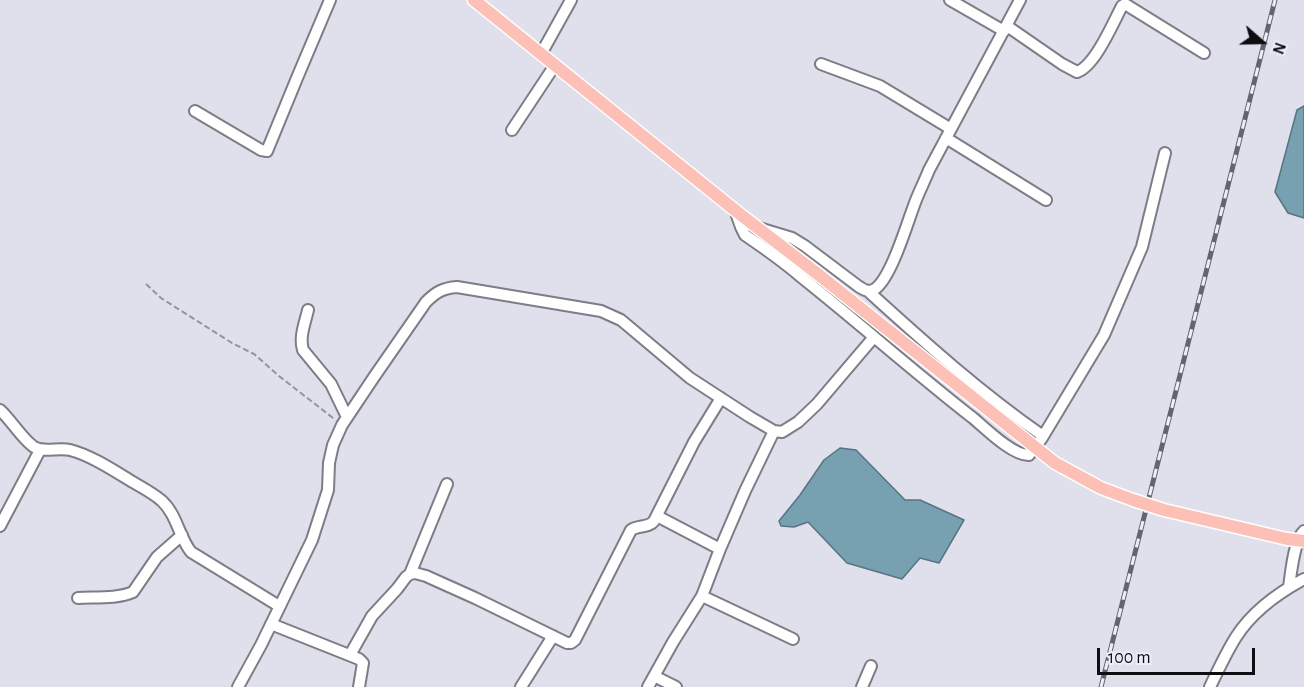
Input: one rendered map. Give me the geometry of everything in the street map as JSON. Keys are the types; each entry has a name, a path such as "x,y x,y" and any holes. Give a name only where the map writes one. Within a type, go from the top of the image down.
{"main road":[{"path":"474,0 1055,463 1101,488 1164,510 1304,541"}],"street":[{"path":"541,54 571,0"},
{"path":"950,0 1005,28 1077,72 1089,65 1125,4 1204,53"},
{"path":"868,291 874,290 887,274 929,170 1020,0"},
{"path":"195,111 261,150 267,151 326,2"},
{"path":"821,64 880,86 1046,200"},
{"path":"512,130 555,65"},
{"path":"735,210 746,235 799,275 1009,447 1023,455 1029,455 1043,436 1104,335 1142,248 1164,153"},
{"path":"759,228 792,238 806,246 858,286 868,291 936,352 1018,419 1043,436"},
{"path":"238,687 312,540 328,490 329,463 333,445 345,421 426,302 435,293 457,287 601,311 612,315 690,378 774,431 782,432 817,404 874,338"},
{"path":"308,310 302,335 303,350 331,384 345,421"},
{"path":"410,574 426,576 571,643 575,640 631,530 652,524 694,442 721,398"},
{"path":"0,410 35,448 40,450 66,449 76,452 110,468 161,501 171,512 185,545 191,552 279,606"},
{"path":"648,687 702,596 745,491 774,431"},
{"path":"0,526 40,450"},
{"path":"350,655 372,616 410,574 447,484"},
{"path":"657,516 720,549"},
{"path":"1289,587 1296,549 1304,531"},
{"path":"78,598 106,597 133,592 157,557 182,536"},
{"path":"1210,687 1238,634 1263,607 1289,587 1304,579"},
{"path":"702,596 793,639"},
{"path":"271,624 359,659 363,663 359,687"},
{"path":"521,687 553,636"},
{"path":"862,687 871,666"},
{"path":"654,676 676,687"}],"path":[{"path":"146,284 161,298 232,343 255,354 279,376 345,421"}],"water":[{"path":"1304,106 1304,218 1288,213 1275,192 1297,110"},
{"path":"840,448 856,450 905,500 920,500 964,520 939,563 920,558 902,579 847,563 808,522 794,527 781,526 779,521 824,460"}],"railway":[{"path":"1101,687 1275,0"}]}
